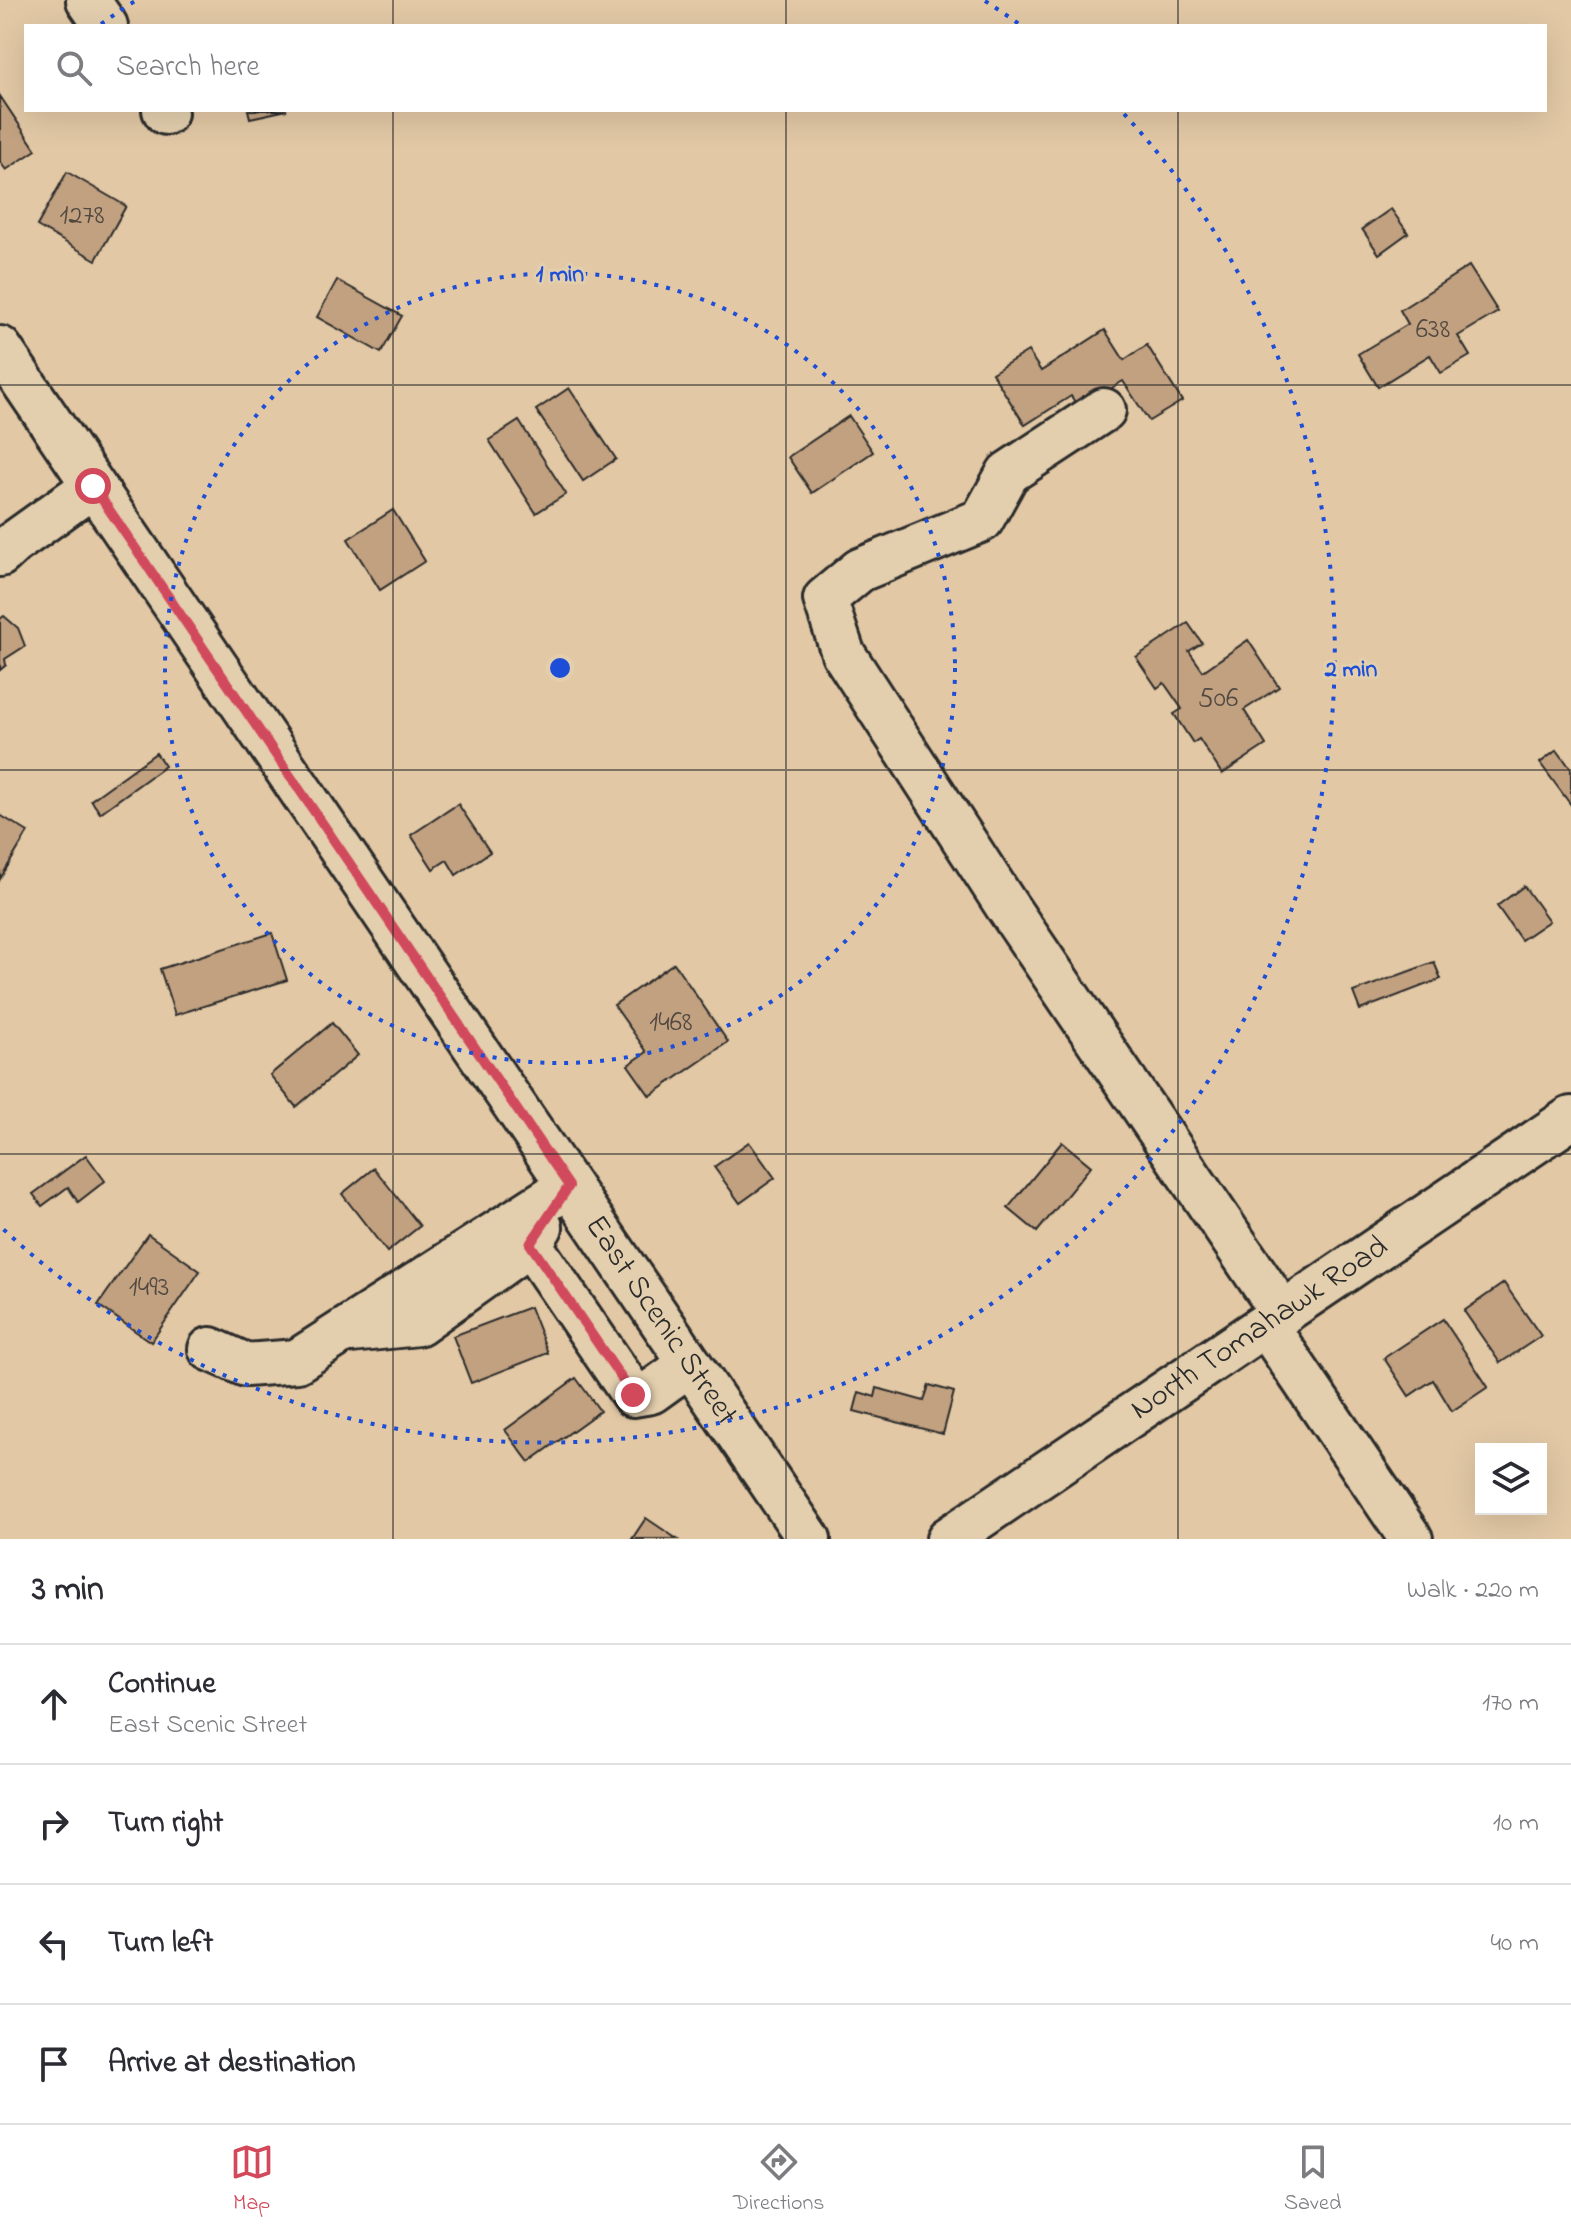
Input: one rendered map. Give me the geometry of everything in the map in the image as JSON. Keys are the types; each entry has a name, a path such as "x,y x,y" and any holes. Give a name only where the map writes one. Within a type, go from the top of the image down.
{"street":[{"path":"88,0 105,24"},
{"name":"East Scenic Street","path":"0,348 809,1539"},
{"path":"1104,410 1008,473 982,520 860,570 825,599 843,653 1275,1320 1411,1539"},
{"path":"0,555 93,486"},
{"name":"North Tomahawk Road","path":"948,1539 1571,1118"},
{"path":"343,1331 418,1324 530,1244 569,1186"},
{"path":"210,1349 246,1365 297,1361 569,1186"},
{"path":"530,1244 633,1395 651,1392 690,1364"}],"building":[{"path":"0,96 36,150 6,170 0,162"},
{"path":"248,112 278,112 250,118"},
{"path":"67,172 126,206 96,260 37,226"},
{"path":"1391,209 1408,233 1379,254 1362,229"},
{"path":"1469,266 1498,312 1458,336 1470,356 1441,373 1430,355 1378,387 1358,354 1408,324 1400,310"},
{"path":"337,280 402,316 381,353 317,317"},
{"path":"1105,330 1124,360 1147,345 1182,401 1149,421 1123,381 1079,408 1071,396 1025,425 992,373 1028,351 1041,371"},
{"path":"569,388 616,459 583,481 536,410"},
{"path":"849,416 873,452 812,493 788,457"},
{"path":"519,421 566,494 536,513 489,440"},
{"path":"393,510 425,561 380,590 348,539"},
{"path":"4,616 18,628 25,646 5,659 6,665 0,670 0,619"},
{"path":"1188,623 1202,643 1189,651 1203,671 1248,640 1279,687 1244,710 1266,745 1222,774 1199,739 1193,743 1174,714 1182,709 1164,683 1157,688 1136,657"},
{"path":"1557,750 1571,769 1571,805 1540,763"},
{"path":"156,753 165,766 100,813 91,800"},
{"path":"458,804 490,852 456,875 447,860 433,869 411,835"},
{"path":"0,815 28,832 0,879"},
{"path":"1524,886 1549,921 1521,940 1497,906"},
{"path":"272,933 287,980 175,1015 160,969"},
{"path":"1434,962 1441,979 1360,1010 1353,992"},
{"path":"674,963 728,1042 650,1096 628,1065 647,1052 614,1005"},
{"path":"332,1023 358,1055 296,1107 270,1075"},
{"path":"749,1142 775,1178 740,1203 714,1167"},
{"path":"1062,1142 1091,1166 1037,1232 1008,1208"},
{"path":"86,1155 105,1181 78,1202 68,1187 42,1206 33,1194"},
{"path":"374,1168 420,1226 387,1252 342,1194"},
{"path":"148,1234 200,1271 151,1342 98,1305"},
{"path":"1504,1283 1541,1336 1500,1363 1464,1311"},
{"path":"530,1307 548,1353 471,1383 453,1336"},
{"path":"1443,1319 1488,1387 1452,1411 1433,1380 1409,1396 1384,1358"},
{"path":"576,1378 600,1411 529,1462 505,1430"},
{"path":"929,1385 954,1392 943,1434 854,1411 859,1392 875,1397 877,1388 924,1401"},
{"path":"646,1518 677,1539 632,1539"}],"route":[{"path":"93,486 569,1186 530,1244 633,1395"}]}
